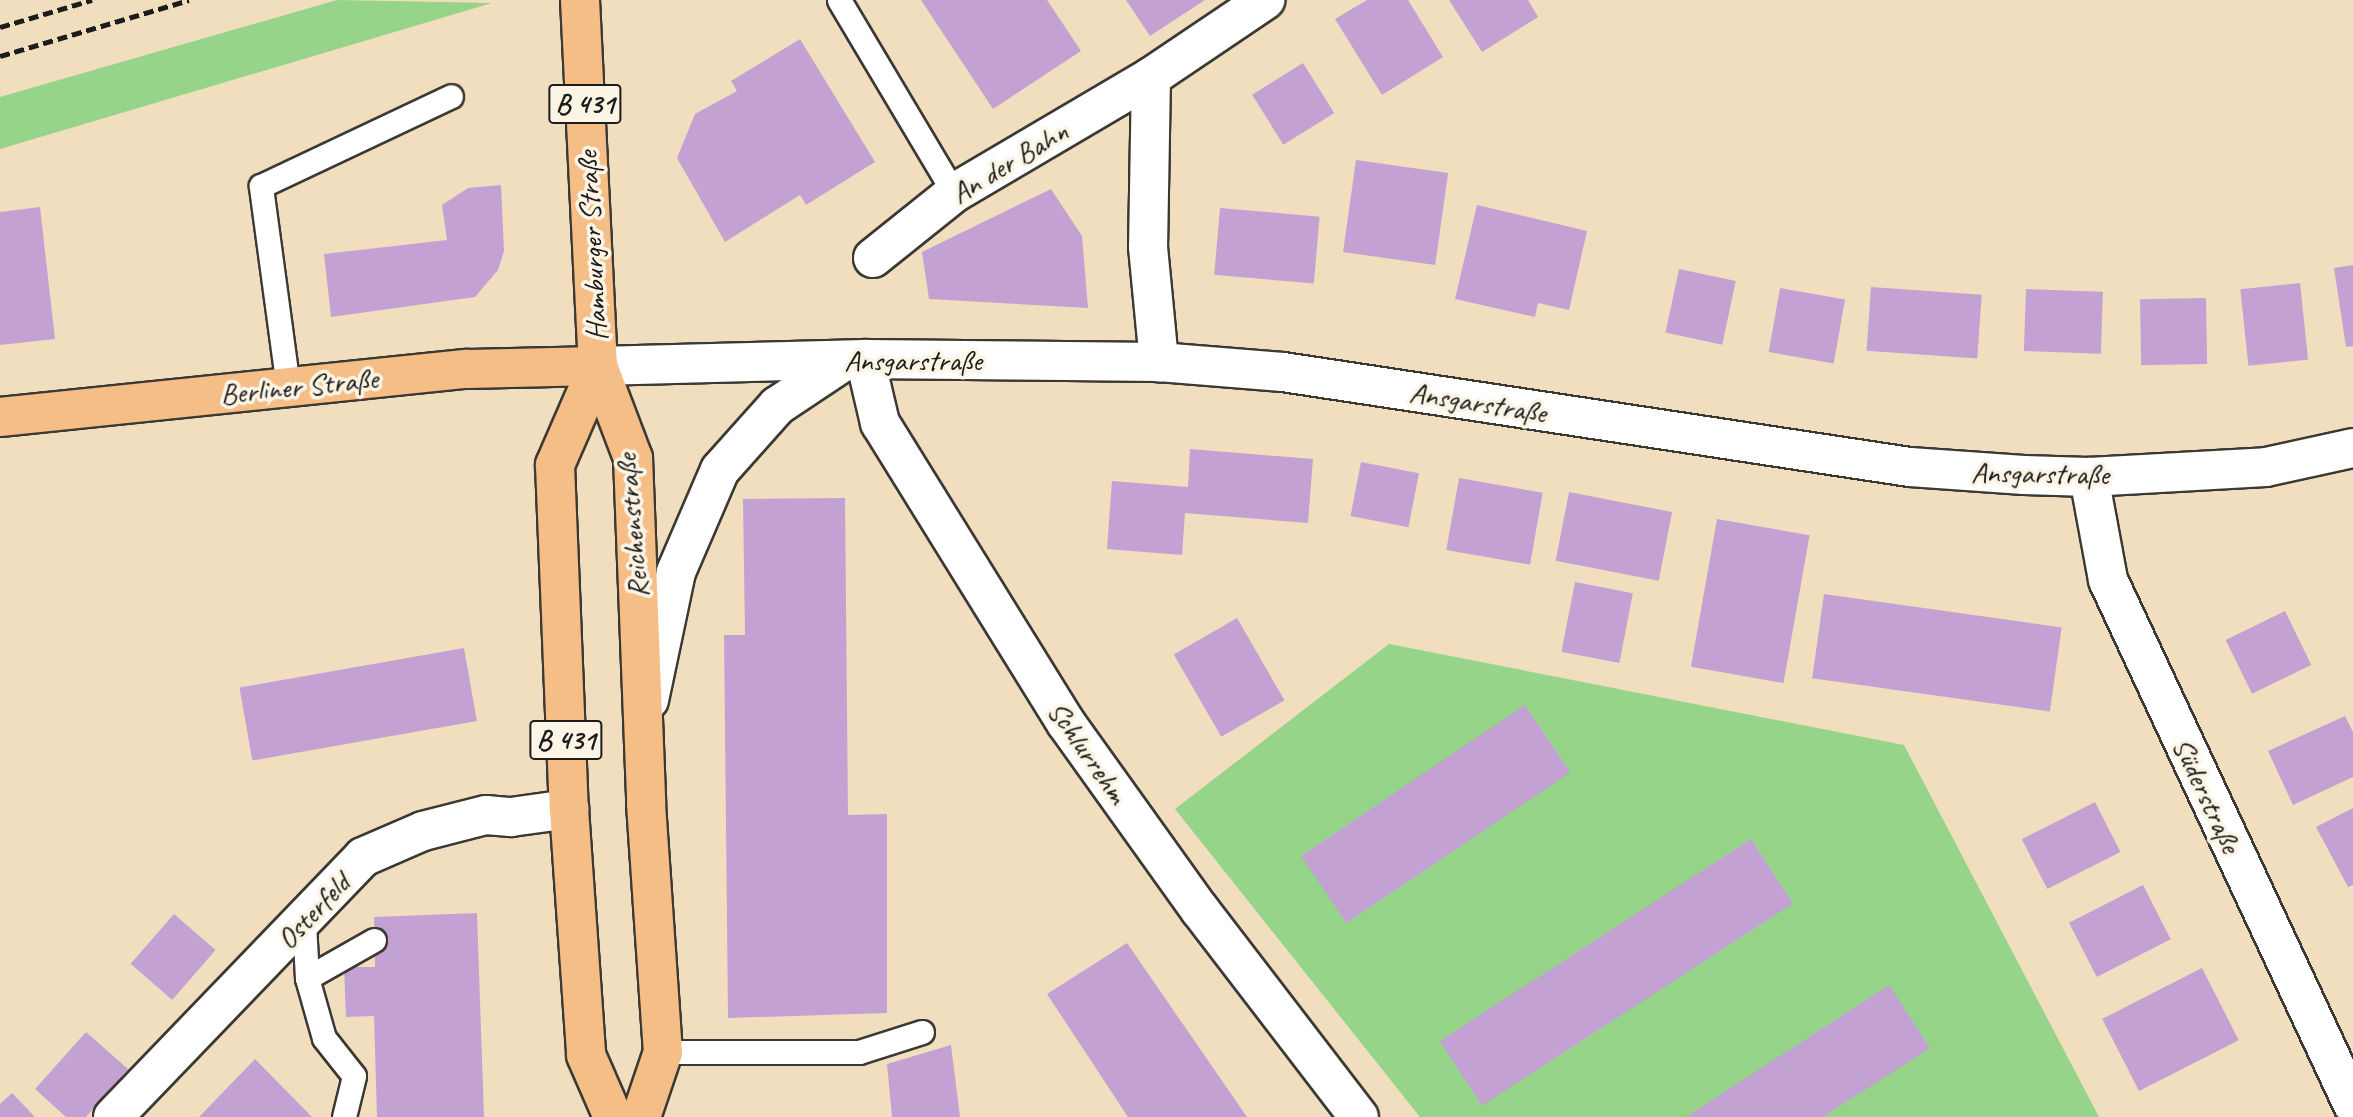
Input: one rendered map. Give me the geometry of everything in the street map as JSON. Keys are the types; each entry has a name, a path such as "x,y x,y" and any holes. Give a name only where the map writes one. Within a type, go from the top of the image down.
{"main road":[{"name":"Hamburger Straße","path":"580,0 598,366"},
{"name":"Berliner Straße","path":"0,417 468,369 598,366"},
{"name":"Reichenstraße","path":"598,366 633,458 644,724 663,1052 641,1117"},
{"name":"B 431","path":"598,366 555,465 569,809 586,1055 613,1117"}],"street":[{"name":"An der Bahn","path":"873,258 954,193 1151,77 1265,0"},
{"path":"1151,77 1148,247 1159,362"},
{"name":"Ansgarstraße","path":"598,366 855,359 1159,362 1283,372 1910,467 2089,477 2266,467 2353,448"},
{"path":"644,724 676,572 720,470 778,405 855,359"},
{"name":"Schlurrehm","path":"855,359 880,423 1066,723 1200,910 1359,1117"},
{"name":"Süderstraße","path":"2089,477 2108,580 2323,1049 2353,1105"},
{"name":"Osterfeld","path":"113,1117 304,923 363,857 423,831 486,815 511,817 569,809"}],"lane":[{"path":"839,0 954,193"},
{"path":"288,387 261,186 451,96"},
{"path":"304,923 307,978 324,1038 354,1076 344,1117"},
{"path":"307,978 374,940"},
{"path":"663,1052 859,1052 922,1032"}],"green space":[{"path":"337,0 492,3 0,149 0,97"},
{"path":"1389,644 1904,745 2099,1117 1420,1117 1175,809"}],"building":[{"path":"921,0 1047,0 1081,51 993,109"},
{"path":"1126,0 1205,0 1150,36"},
{"path":"1367,0 1408,0 1443,57 1382,95 1335,19"},
{"path":"1449,0 1528,0 1538,17 1482,52"},
{"path":"800,39 875,162 806,205 800,195 725,242 677,158 695,114 737,91 731,81"},
{"path":"1303,63 1334,113 1283,145 1252,95"},
{"path":"1356,160 1448,173 1435,265 1343,252"},
{"path":"501,185 504,251 498,270 475,297 331,317 324,254 447,240 442,205 468,188"},
{"path":"1051,189 1082,236 1088,308 929,299 922,252"},
{"path":"1477,205 1587,231 1569,310 1538,303 1535,317 1455,299"},
{"path":"40,207 55,339 0,345 0,212"},
{"path":"1220,208 1320,217 1314,283 1214,275"},
{"path":"2353,265 2353,346 2346,347 2334,268"},
{"path":"1679,269 1736,281 1722,345 1665,333"},
{"path":"2300,283 2308,360 2248,366 2240,289"},
{"path":"1871,287 1982,295 1977,359 1867,351"},
{"path":"1780,288 1845,299 1834,363 1769,352"},
{"path":"2026,289 2103,292 2101,354 2024,351"},
{"path":"2206,298 2207,364 2141,365 2140,299"},
{"path":"1190,449 1313,459 1308,523 1185,513 1182,555 1107,549 1112,481 1188,487"},
{"path":"1361,462 1419,473 1408,527 1351,516"},
{"path":"1459,478 1543,493 1530,565 1446,550"},
{"path":"1569,492 1672,512 1659,581 1556,561"},
{"path":"845,498 848,815 887,814 887,1013 728,1018 724,635 745,635 743,499"},
{"path":"1717,519 1810,535 1784,683 1691,667"},
{"path":"1575,582 1633,593 1619,663 1561,652"},
{"path":"1824,594 2062,627 2050,712 1812,678"},
{"path":"2285,611 2311,665 2252,694 2226,640"},
{"path":"1237,618 1284,700 1221,737 1174,654"},
{"path":"464,648 477,721 252,760 239,688"},
{"path":"1525,705 1570,772 1346,923 1301,856"},
{"path":"2345,716 2353,732 2353,777 2293,805 2268,751"},
{"path":"2095,802 2120,852 2047,889 2022,839"},
{"path":"2353,808 2353,885 2348,887 2316,827"},
{"path":"1751,839 1793,904 1482,1106 1440,1041"},
{"path":"2143,885 2171,939 2097,977 2069,923"},
{"path":"477,913 484,1117 377,1117 374,1016 346,1017 344,967 375,967 374,917"},
{"path":"174,914 216,950 172,1000 131,964"},
{"path":"1127,943 1247,1117 1128,1117 1047,994"},
{"path":"2202,968 2239,1040 2139,1091 2102,1019"},
{"path":"1889,985 1930,1048 1823,1117 1686,1117"},
{"path":"86,1032 128,1069 86,1117 66,1117 35,1089"},
{"path":"951,1045 960,1117 892,1117 887,1064"},
{"path":"255,1059 312,1117 199,1117"},
{"path":"12,1093 35,1117 0,1117 0,1104"}],"railway":[{"path":"0,27 92,0"},
{"path":"0,56 189,0"}]}
